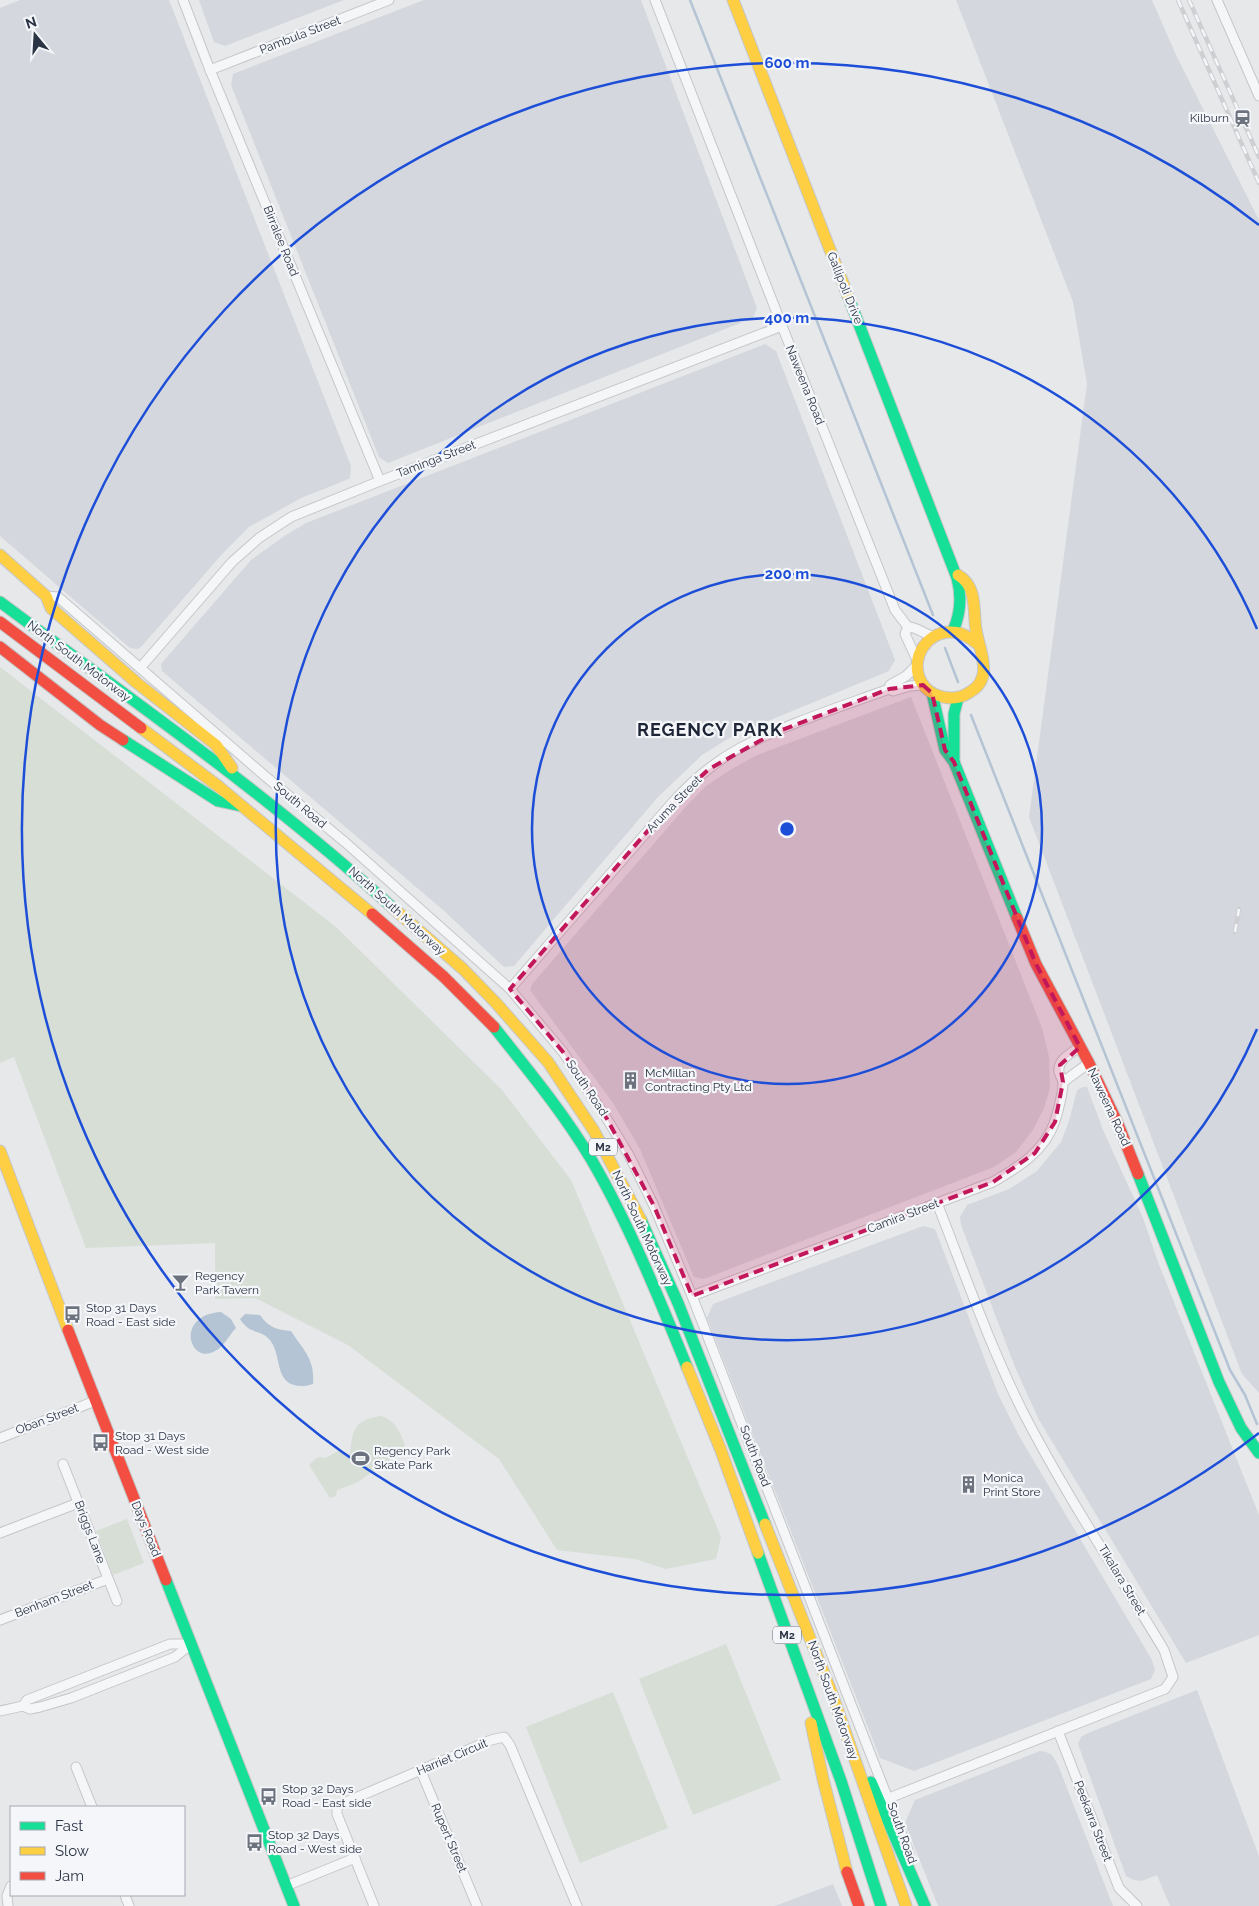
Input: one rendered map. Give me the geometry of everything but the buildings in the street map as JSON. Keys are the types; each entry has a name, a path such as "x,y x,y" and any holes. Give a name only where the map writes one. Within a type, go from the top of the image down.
{"main road":[{"name":"Gallipoli Drive","path":"733,0 945,547 958,575 961,608 960,619 953,631"},
{"name":"South Road","path":"0,556 46,596"},
{"name":"Gallipoli Drive","path":"958,575 967,581 973,600 979,645"},
{"path":"46,596 51,608 137,683 216,746 240,780"},
{"name":"North South Motorway","path":"0,602 240,780 344,863 463,970 496,1003 548,1062 594,1131 635,1207 678,1303 832,1694 906,1906"},
{"name":"North South Motorway","path":"0,622 245,807 340,886 444,977 493,1026 549,1097 591,1159 668,1320 720,1448 841,1781 881,1906"},
{"path":"953,631 963,633 979,645 984,654 984,674 980,684 973,691 958,698 942,698 932,693 923,685 917,663 920,651 933,636 953,631"},
{"path":"0,647 100,725 218,801 245,807"},
{"name":"Naweena Road","path":"932,693 945,750 954,762 1036,964 1089,1063 1118,1124 1219,1382 1241,1428 1259,1453"},
{"name":"Naweena Road","path":"954,762 956,746 953,734 953,717 958,698"},
{"name":"Days Road","path":"0,1151 95,1401 294,1906"},
{"name":"M2","path":"801,1674 823,1779 847,1872 859,1906"},
{"path":"832,1694 927,1906"}],"street":[{"name":"Birralee Road","path":"183,0 210,70 380,480"},
{"name":"Pambula Street","path":"210,70 389,0"},
{"name":"Naweena Road","path":"655,0 895,610 908,627 905,634 917,663"},
{"path":"1217,0 1259,96"},
{"name":"Taminga Street","path":"141,667 232,562 259,538 291,517 380,480 782,326"},
{"name":"South Road","path":"46,596 58,597 265,776 346,843 510,989 563,1052 608,1119 654,1206 692,1296 889,1798 927,1906"},
{"path":"908,627 915,627 927,635 933,636"},
{"name":"Aruma Street","path":"889,689 890,685 906,676 917,663"},
{"name":"Aruma Street","path":"510,989 687,787 709,768 739,749 774,733 889,689 893,691 923,685"},
{"name":"Camira Street","path":"692,1296 993,1182 1016,1169 1035,1153 1055,1122 1063,1082 1059,1073 1060,1065 1067,1056 1080,1047"},
{"path":"1063,1082 1089,1063"},
{"name":"Tikalara Street","path":"889,1798 1165,1689 1173,1677 1164,1650 1045,1452 1024,1412 1000,1361 937,1203"},
{"name":"Oban Street","path":"0,1438 95,1401"},
{"name":"Briggs Lane","path":"63,1464 117,1601"},
{"path":"0,1533 78,1503"},
{"name":"Benham Street","path":"0,1620 108,1578"},
{"path":"23,1706 27,1700 170,1644 191,1644"},
{"path":"0,1701 2,1711 23,1706 30,1709 56,1702 175,1658 191,1644"},
{"path":"147,1653 152,1661 151,1667"},
{"name":"Peekarra Street","path":"1058,1731 1119,1888 1137,1906"},
{"name":"Harriet Circuit","path":"374,1906 337,1814 337,1807 491,1740 504,1737 510,1745 577,1906"},
{"path":"76,1767 92,1806"},
{"name":"Rupert Street","path":"421,1771 477,1906"},
{"path":"286,1886 355,1858"},
{"path":"8,1906 7,1896 10,1888"}],"highlighted area":[{"path":"923,685 932,693 945,750 954,762 1036,964 1080,1047 1060,1065 1063,1082 1055,1122 1035,1153 993,1182 692,1296 654,1206 607,1119 563,1052 510,989 672,803 709,769 774,733 889,689"}],"shaded area":[{"path":"20,0 169,0 351,466 350,478 301,498 249,527 224,552 141,647 137,649 130,648 0,536 0,8"},
{"path":"199,0 344,0 225,46 214,42"},
{"path":"424,0 641,0 757,308 753,318 388,463 379,457 231,85 233,74"},
{"path":"956,0 1152,0 1176,55 1259,220 1259,1393 1242,1374 1029,817 1087,384 1073,302"},
{"path":"765,344 776,351 895,660 889,671 734,735 702,755 657,798 514,966 504,967 442,909 162,671 161,664 251,560 306,523"},
{"path":"0,667 336,927 502,1090 571,1180 721,1537 716,1559 666,1569 635,1559 557,1550 499,1459 348,1345 255,1298 215,1299 215,1243 86,1248 14,1057 0,1063"},
{"path":"911,697 1042,1028 1049,1057 1050,1088 1044,1108 1033,1130 1016,1152 994,1167 704,1279 694,1277 640,1149 613,1103 530,990 533,983 689,803 706,786 755,756"},
{"path":"1087,1087 1103,1130 1143,1218 1158,1262 1259,1515 1259,1635 1186,1663 1039,1420 1015,1367 961,1225 960,1217 967,1205 1009,1189 1037,1171 1061,1142 1077,1090"},
{"path":"923,1226 935,1229 998,1394 1019,1436 1152,1660 1155,1670 1151,1679 914,1771 880,1758 707,1318 713,1304"},
{"name":"Regency Park Skate Park","path":"380,1416 390,1420 397,1427 405,1446 358,1482 337,1490 336,1496 330,1498 309,1465 318,1457 326,1458 338,1451 350,1454 352,1439 359,1424"},
{"path":"127,1519 144,1563 113,1575 96,1531"},
{"path":"726,1644 781,1780 693,1815 639,1679"},
{"path":"1197,1690 1259,1856 1259,1906 1170,1906 1157,1875 1142,1881 1126,1876 1078,1744 1081,1737 1088,1733"},
{"path":"613,1692 668,1828 580,1863 526,1727"},
{"path":"1040,1751 1052,1755 1058,1765 1113,1906 938,1906 905,1823 915,1800"},
{"path":"833,1884 842,1906 775,1906"}],"water":[{"path":"221,1312 231,1319 236,1328 224,1344 215,1351 206,1354 199,1352 191,1338 192,1330 197,1321 206,1315"},
{"path":"245,1314 260,1315 273,1327 291,1331 310,1362 313,1384 306,1386 294,1385 283,1377 273,1345 266,1336 251,1330 244,1324 240,1319"}],"waterway":[{"path":"690,0 933,615"},
{"path":"945,648 958,682"},
{"path":"971,715 1230,1370 1245,1395 1257,1424"}],"railway":[{"path":"1178,0 1259,183"},
{"path":"1189,0 1259,157"},
{"path":"1235,932 1239,909"}],"traffic: fast":[{"path":"848,296 957,578 960,605 953,631"},
{"path":"0,602 250,788 393,908"},
{"path":"932,693 945,750 954,762 1017,918"},
{"path":"954,762 954,714 958,698"},
{"path":"123,740 218,801 241,806"},
{"path":"494,1027 557,1108 605,1183 654,1287 687,1367"},
{"path":"1138,1174 1219,1382 1241,1428 1259,1453"},
{"path":"641,1220 678,1303 765,1524"},
{"path":"758,1553 841,1781 881,1906"},
{"path":"166,1580 294,1906"},
{"path":"871,1782 925,1906"}],"traffic: slow":[{"path":"733,0 848,296"},
{"path":"0,555 46,596 51,608 137,683 216,745 232,768"},
{"path":"958,575 969,586 972,593 976,630 984,664 982,680 970,692 954,698 936,695 924,686 919,677 918,659 921,650 933,637 942,633 956,632 967,636 979,645"},
{"path":"141,728 218,786 372,914"},
{"path":"393,908 463,969 548,1062 594,1131 641,1220"},
{"path":"0,1151 68,1330"},
{"path":"687,1367 720,1448 758,1553"},
{"path":"765,1524 832,1694 906,1906"},
{"path":"811,1723 847,1872"}],"traffic: jam":[{"path":"0,622 141,728"},
{"path":"0,647 100,725 123,740"},
{"path":"372,914 444,977 494,1027"},
{"path":"1017,918 1036,964 1089,1063 1118,1124 1138,1174"},
{"path":"68,1330 166,1580"},
{"path":"847,1872 859,1906"}],"place":[{"name":"Kilburn","path":"1243,118"},
{"name":"McMillan Contracting Pty Ltd","path":"631,1080"},
{"name":"Regency Park Tavern","path":"181,1283"},
{"name":"Stop 31 Days Road - East side","path":"72,1315"},
{"name":"Stop 31 Days Road - West side","path":"101,1443"},
{"name":"Regency Park Skate Park","path":"360,1458"},
{"name":"Monica Print Store","path":"969,1485"},
{"name":"Stop 32 Days Road - East side","path":"268,1796"},
{"name":"Stop 32 Days Road - West side","path":"254,1842"}],"district":[{"name":"REGENCY PARK","path":"710,729"}]}
